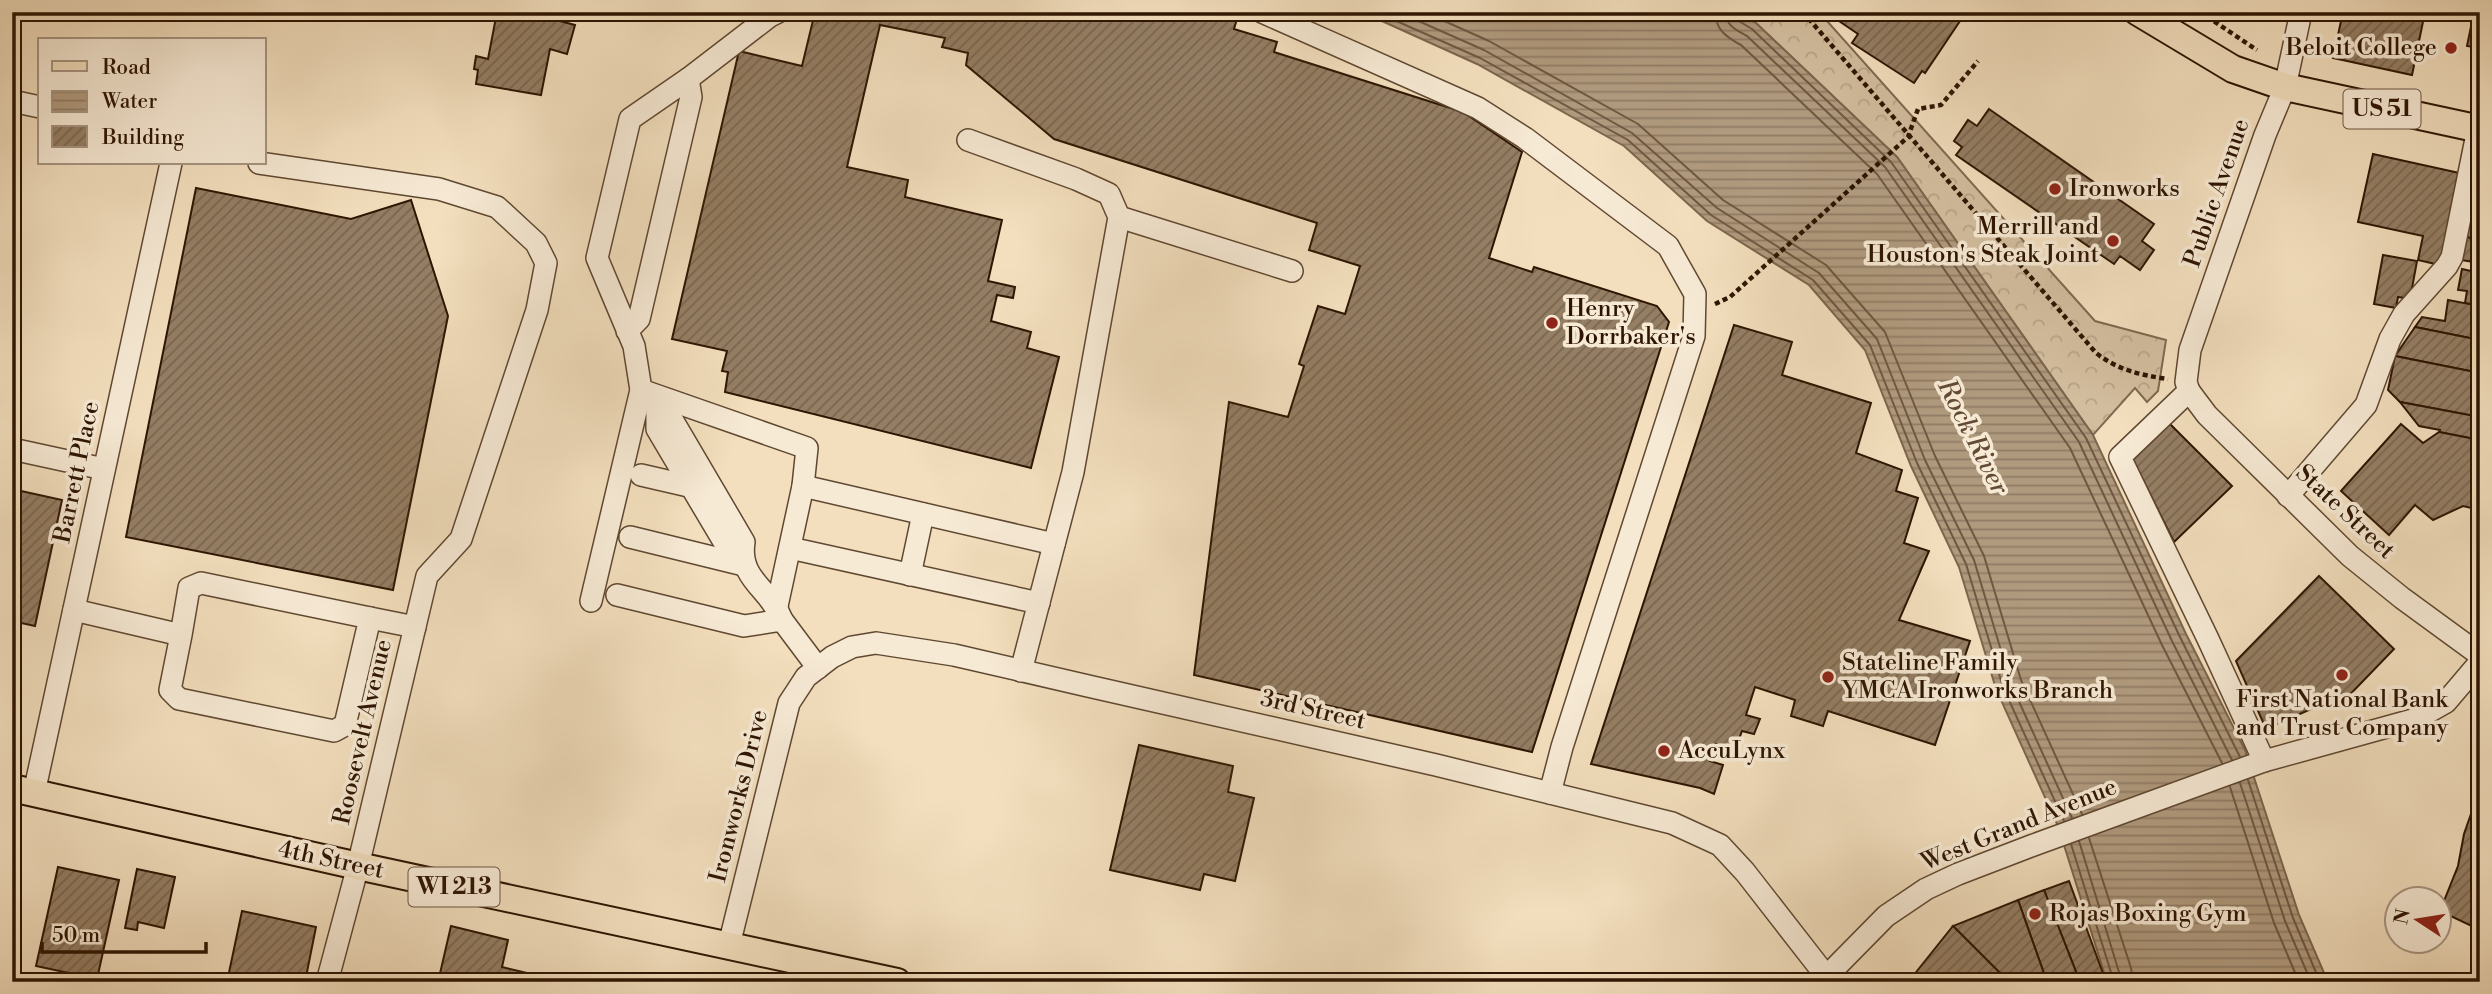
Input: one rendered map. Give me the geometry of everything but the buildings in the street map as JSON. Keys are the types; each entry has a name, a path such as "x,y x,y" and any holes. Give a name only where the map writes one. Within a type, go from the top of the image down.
{"main road":[{"name":"US 51","path":"2138,12 2233,69 2285,87 2479,129"},
{"name":"4th Street","path":"23,791 897,982"}],"street":[{"path":"719,516 693,487 657,429 652,399 634,346 597,258 630,119 778,12"},
{"path":"1262,12 1478,108 1502,123 1668,246 1695,294 1694,335 1562,747 1550,793"},
{"name":"Public Avenue","path":"2187,386 2186,369 2193,342 2265,135 2285,87 2301,12"},
{"path":"627,331 639,319 691,97 688,79"},
{"path":"12,101 38,107"},
{"path":"2288,496 2366,405 2390,339 2403,314 2448,266 2479,129"},
{"path":"968,140 1076,179 1109,194 1119,217 1100,336 1073,472 1021,671"},
{"name":"Barrett Place","path":"23,791 74,610 171,164"},
{"name":"Roosevelt Avenue","path":"266,164 439,189 497,207 536,243 546,263 537,310 461,539 427,576 358,866 327,982"},
{"path":"1119,217 1292,271"},
{"path":"2187,386 2120,457 2264,761"},
{"name":"State Street","path":"2187,386 2207,415 2376,578 2480,655"},
{"path":"652,399 807,447 803,486 780,613"},
{"path":"652,399 673,421 719,516 727,547 743,561 752,580 780,613 818,668"},
{"path":"591,601 652,399"},
{"path":"12,449 104,469"},
{"path":"641,475 693,487"},
{"path":"803,486 1054,544"},
{"path":"910,575 923,514"},
{"path":"631,537 743,561"},
{"path":"790,548 1039,603"},
{"path":"370,618 345,725 334,731 178,699 170,690 189,587 201,583 415,627"},
{"path":"617,596 744,626 780,613"},
{"path":"74,610 181,635"},
{"name":"3rd Street","path":"852,647 876,643 954,656 1672,822 1720,845 1745,872 1823,979"},
{"name":"Ironworks Drive","path":"729,945 789,703 806,677 832,657 852,647"},
{"name":"West Grand Avenue","path":"1823,979 1886,916 1926,889 2031,845 2264,761 2416,719 2446,702 2480,662"}],"path":[{"path":"1803,12 2096,353 2110,365 2187,386"},
{"path":"2200,12 2257,50"},
{"path":"1730,297 1908,137 1918,109 1941,105 1978,61"}],"green space":[{"path":"1736,12 1819,12 2095,321 2166,340 2158,391 2147,402 2135,388 2093,435 1897,157 1756,23"}],"water":[{"name":"Rock River","path":"1362,12 1736,12 1756,23 1897,157 2093,435 2186,634 2245,750 2299,915 2328,982 2107,982 2058,826 1996,689 1959,567 1911,466 1865,350 1809,285 1707,221 1624,146 1477,64"}],"place":[{"name":"Beloit College","path":"2451,48"},
{"name":"Ironworks","path":"2055,189"},
{"name":"Merrill and Houston's Steak Joint","path":"2113,241"},
{"name":"Henry Dorrbaker's","path":"1552,323"},
{"name":"First National Bank and Trust Company","path":"2342,675"},
{"name":"Stateline Family YMCA Ironworks Branch","path":"1828,677"},
{"name":"AccuLynx","path":"1664,751"},
{"name":"Rojas Boxing Gym","path":"2035,914"}]}
